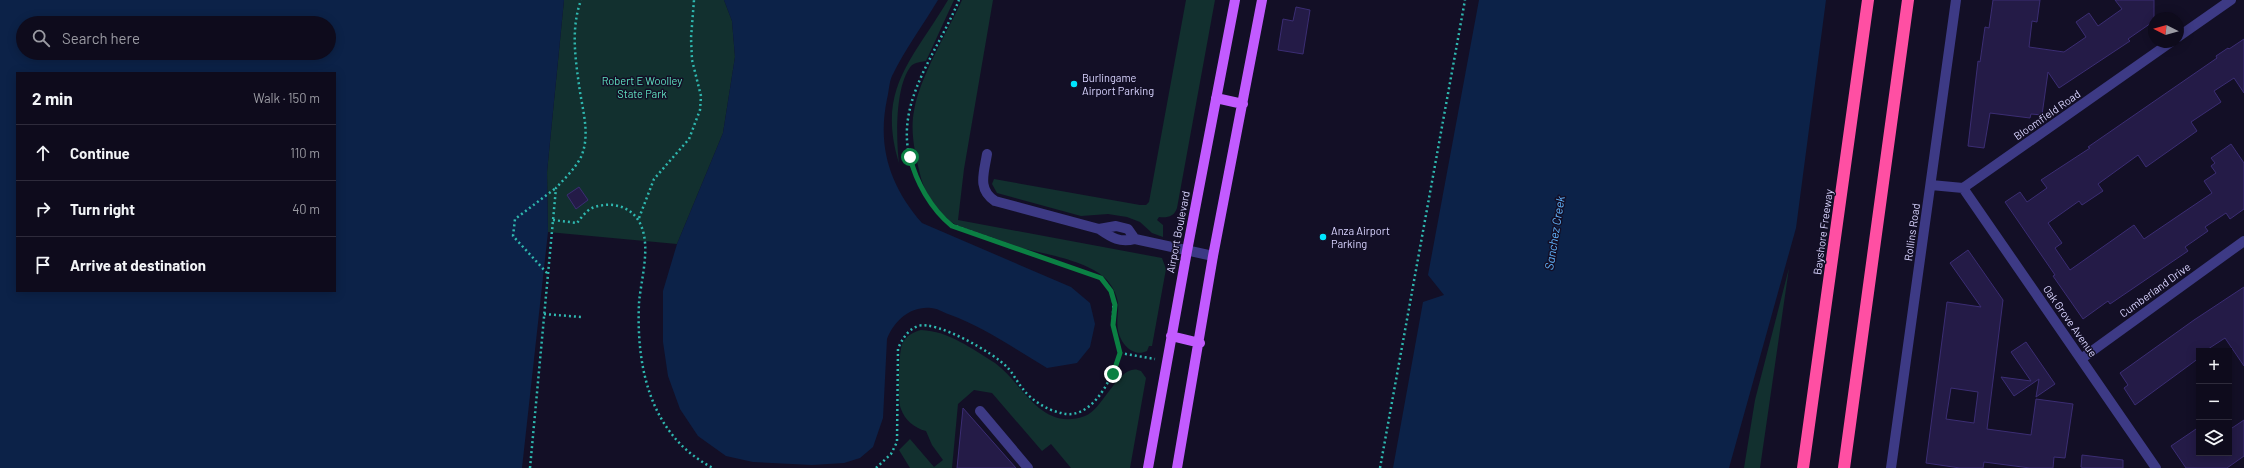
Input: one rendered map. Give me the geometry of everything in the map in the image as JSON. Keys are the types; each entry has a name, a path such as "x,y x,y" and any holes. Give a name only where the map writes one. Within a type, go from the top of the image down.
{"highway":[{"name":"Bayshore Freeway","path":"1804,468 1868,0"},
{"path":"1844,468 1908,0"}],"main road":[{"name":"Airport Boulevard","path":"1148,468 1186,251 1235,0"},
{"path":"1177,468 1200,342 1213,256 1244,104 1262,0"},
{"path":"1216,98 1244,104"},
{"path":"1171,336 1200,342"}],"street":[{"name":"Rollins Road","path":"1892,468 1956,0"},
{"path":"2184,33 2231,0"},
{"name":"Bloomfield Road","path":"1963,188 2162,48"},
{"path":"987,154 983,185 988,196 996,201 1099,229 1116,226 1128,229 1135,239 1213,256"},
{"path":"1931,185 1963,188"},
{"name":"Oak Grove Avenue","path":"1963,188 2156,468"},
{"name":"Cumberland Drive","path":"2081,359 2244,241"},
{"path":"980,411 1028,468"}],"path":[{"path":"548,273 512,236 515,219 556,188 580,158 586,142 586,126 579,84 574,31 581,0"},
{"path":"638,218 654,180 688,139 700,110 701,96 692,60 690,38 694,0"},
{"path":"876,468 891,454 897,442 898,348 905,335 918,326 929,325 947,330 997,358 1007,367 1023,390 1036,401 1062,414 1081,412 1096,402 1113,374 1120,353 1113,325 1115,305 1111,291 1101,278 952,226 935,209 913,171 907,141 909,110 924,67 959,0"},
{"path":"1380,468 1465,0"},
{"path":"530,468 556,188"},
{"path":"553,220 577,223 592,208 604,206 617,206 630,210 638,218 643,229 644,252 639,303 639,333 647,384 657,413 671,435 682,448 699,461 713,468"},
{"path":"544,314 581,317"},
{"path":"1120,353 1152,358"}],"green space":[{"name":"Robert E Woolley State Park","path":"564,0 724,0 732,21 735,57 723,133 677,244 548,232 547,172"},
{"path":"948,0 954,0 926,61 916,63 911,66 902,86 899,99 897,127 899,163 893,137 892,115 895,94 911,58"},
{"path":"962,0 993,0 964,169 958,220 1162,258 1166,269 1152,346 1149,346 1147,351 1142,353 1132,351 1121,340 1117,327 1117,297 1108,281 1098,273 1089,267 1066,259 1021,248 960,227 942,214 928,195 922,181 915,151 913,134 914,111 917,98 928,69"},
{"path":"1186,0 1215,0 1177,208 1172,215 1167,217 1159,217 1157,220 1163,225 1163,237 1152,233 1140,222 1127,217 1108,214 1081,216 997,193 992,184 994,179 1140,205 1146,205 1149,202"},
{"path":"1789,268 1760,468 1744,468 1755,400"},
{"path":"921,330 931,331 951,337 995,363 1044,412 1056,417 1069,419 1085,416 1092,412 1126,372 1133,369 1141,371 1146,378 1130,468 1071,468 1051,444 1042,451 992,393 974,390 958,404 952,468 910,468 899,450 910,439 934,467 943,460 932,445 926,431 914,426 908,420 901,409 900,404 899,376 902,344 910,335"}],"water":[{"path":"0,0 564,0 547,172 548,232 522,468 0,468"},
{"path":"724,0 938,0 903,56 890,81 884,117 884,133 885,150 894,180 911,209 922,223 1071,287 1090,303 1095,324 1090,347 1077,363 1047,368 999,339 961,319 933,308 916,309 898,321 887,339 883,418 873,447 860,458 844,463 812,465 753,462 726,456 698,436 680,409 668,376 663,342 663,291 677,244 723,133 735,57 732,21"},
{"name":"Sanchez Creek","path":"1479,0 1826,0 1796,228 1729,468 1393,468 1423,302 1444,295 1428,275"}],"building":[{"path":"1993,0 2040,0 2037,22 2032,21 2029,47 2064,52 2086,37 2076,22 2089,13 2098,26 2122,9 2115,0 2154,0 2154,12 2148,12 2148,25 2128,39 2130,41 2059,88 2048,72 2042,115 2031,114 2030,118 1990,113 1984,148 1968,146 1978,61 1980,62 1985,27 1989,28"},
{"path":"1296,7 1310,10 1303,54 1278,50 1283,19 1293,21"},
{"path":"2244,39 2244,93 2234,78 2214,91 2221,102 2191,122 2197,131 2146,167 2138,155 2098,184 2103,191 2082,205 2079,201 2048,223 2062,243 2055,248 2070,270 2134,225 2144,239 2212,193 2204,181 2216,173 2211,166 2215,163 2211,158 2231,144 2244,163 2244,209 2230,219 2226,213 2205,227 2208,231 2185,247 2188,251 2110,304 2108,301 2083,319 2005,202 2020,192 2027,202 2047,188 2041,180 2090,148 2088,147 2217,58 2216,56"},
{"path":"579,187 588,200 576,209 567,195"},
{"path":"1968,250 2003,300 1987,429 2031,435 2036,399 2073,404 2065,458 2054,457 2053,468 2030,468 1984,462 1983,468 1960,468 1926,463 1947,302 1981,307 1950,263","holes":["1951,388 1978,392 1974,423 1946,419"]},
{"path":"2244,287 2244,366 2225,338 2210,348 2196,348 2196,360 2135,405 2124,388 2128,385 2120,373 2194,320"},
{"path":"2026,342 2055,384 2036,397 2039,379 2014,396 2001,377 2031,381 2011,352"},
{"path":"963,408 1016,468 957,468"},
{"path":"2244,420 2244,456 2227,468 2186,468 2171,446 2196,429 2196,456 2232,456 2232,428"},
{"path":"2082,455 2123,460 2123,468 2083,468 2081,467"}],"place":[{"name":"Burlingame Airport Parking","path":"1074,84"},
{"name":"Anza Airport Parking","path":"1323,237"}],"route":[{"path":"910,157 913,171 923,191 943,219 952,226 1021,251 1084,270 1106,282 1111,291 1115,305 1113,325 1120,353 1113,374"}]}
